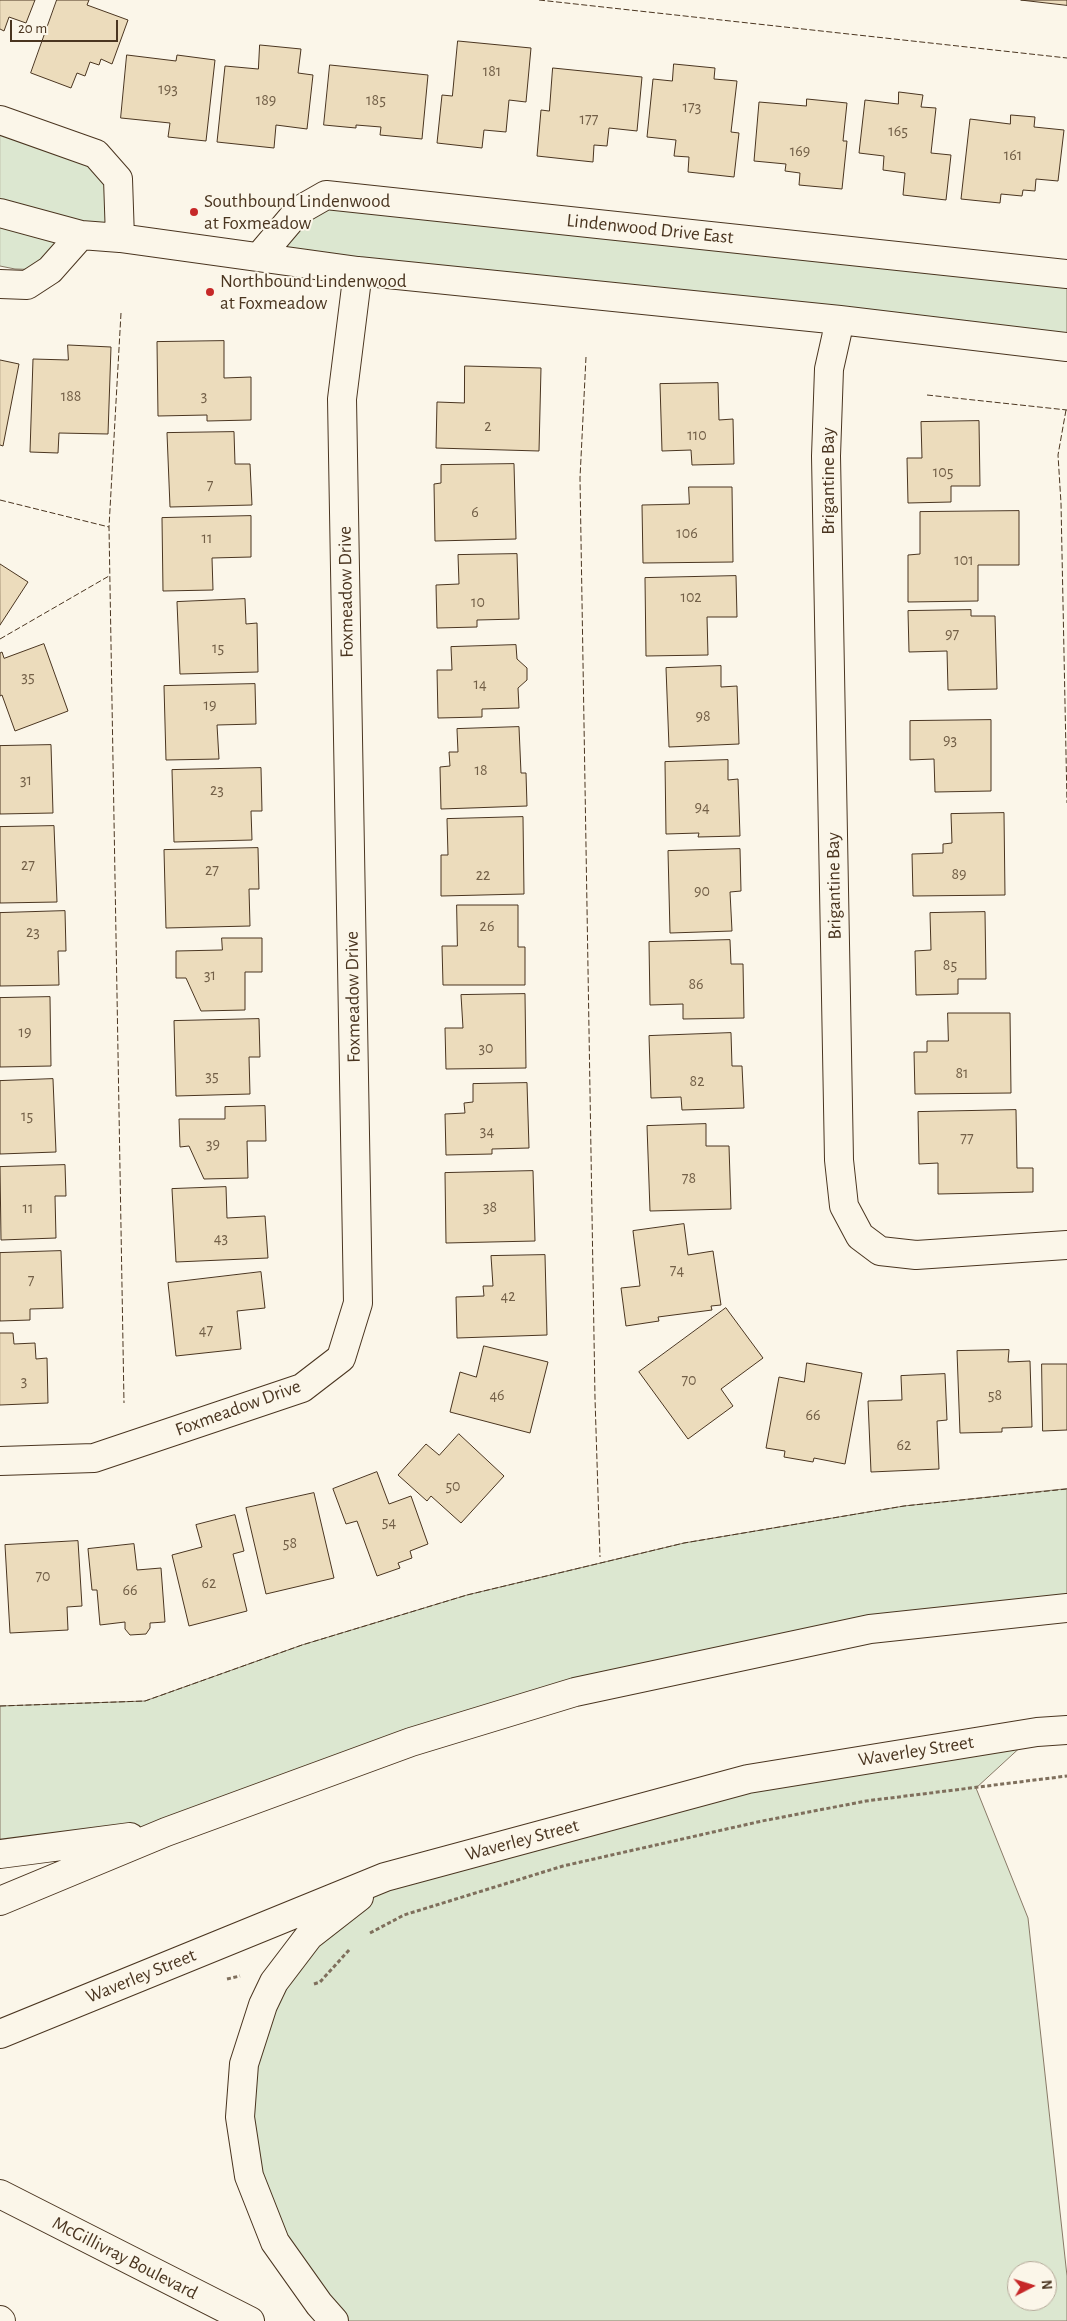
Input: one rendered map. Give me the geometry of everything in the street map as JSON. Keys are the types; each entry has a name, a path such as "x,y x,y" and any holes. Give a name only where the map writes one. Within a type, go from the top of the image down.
{"street":[{"path":"0,120 96,154 118,179 120,238"},
{"name":"Lindenwood Drive East","path":"259,257 298,211 326,195 1067,274"},
{"path":"0,212 81,235 120,238 358,271 840,320 1067,347"},
{"path":"0,284 27,285 50,270 81,235"},
{"name":"Foxmeadow Drive","path":"0,1461 94,1458 302,1388 340,1358 358,1303 342,399 358,271"},
{"name":"Brigantine Bay","path":"840,320 829,369 826,456 839,1160 844,1206 860,1236 880,1251 916,1255 1067,1245"},
{"path":"0,1901 166,1832 411,1742 574,1692 870,1629 1067,1608"},
{"name":"Waverley Street","path":"0,2034 385,1877 748,1779 1037,1732 1067,1730"},
{"path":"0,1854 166,1832"},
{"path":"334,2321 318,2304 275,2242 249,2176 240,2118 244,2064 263,2005 274,1982 309,1936 385,1877"},
{"name":"McGillivray Boulevard","path":"0,2194 250,2321"}],"path":[{"path":"366,1936 404,1915 563,1866 762,1821 866,1801 1067,1776"},
{"path":"320,1982 353,1946"}],"green space":[{"path":"0,120 118,179 120,238 81,235 50,270 15,269 0,266"},
{"path":"326,195 1067,274 1067,347 259,257"},
{"path":"1067,1489 1067,1608 575,1692 166,1832 0,1854 0,1706 145,1701 302,1645 467,1595 684,1543 904,1506"},
{"path":"1037,1732 976,1788 1028,1918 1067,2276 1067,2321 335,2321 275,2242 240,2117 274,1982 385,1877 748,1779"}],"building":[{"path":"0,0 35,0 26,23 9,17 4,31 0,29"},
{"path":"57,0 89,0 87,5 128,20 112,64 101,59 99,65 90,62 85,76 77,73 71,88 31,73"},
{"path":"1021,0 1067,0 1067,5"},
{"path":"458,41 531,48 526,102 509,100 506,132 484,130 482,148 437,143 442,95 452,96"},
{"path":"260,45 301,49 298,73 313,75 307,129 276,125 274,148 217,142 225,66 258,69"},
{"path":"127,55 176,61 177,55 215,60 206,141 168,137 170,123 121,118"},
{"path":"674,64 715,68 714,79 737,81 731,132 739,133 734,177 688,172 689,157 674,156 676,140 647,137 653,79 672,81"},
{"path":"330,65 428,75 422,139 380,135 381,127 356,125 356,128 324,125"},
{"path":"553,68 642,77 637,131 609,128 607,146 594,145 593,162 537,156 541,110 549,111"},
{"path":"899,92 923,95 921,107 936,108 931,153 951,155 946,200 903,195 905,173 883,170 884,156 859,153 865,100 898,104"},
{"path":"807,99 847,103 843,141 847,141 842,189 799,185 800,173 785,171 786,164 754,161 759,102 806,106"},
{"path":"1011,115 1035,117 1034,127 1064,130 1058,181 1036,179 1035,191 1023,190 1022,196 1001,194 1000,203 961,199 970,119 1010,124"},
{"path":"224,341 224,378 251,377 251,420 207,421 207,415 158,416 157,342"},
{"path":"68,345 111,347 108,434 59,433 58,453 30,452 33,359 68,360"},
{"path":"0,360 19,364 3,446 0,445"},
{"path":"465,366 541,368 539,451 436,448 437,402 464,403"},
{"path":"718,383 719,420 733,419 734,464 692,465 691,450 662,451 660,384"},
{"path":"979,421 980,486 951,486 951,502 908,503 907,458 922,458 921,422"},
{"path":"234,432 235,464 250,464 252,505 170,507 167,433"},
{"path":"514,464 516,539 435,541 434,484 441,483 441,465"},
{"path":"689,487 732,487 733,562 643,563 642,505 689,504"},
{"path":"1019,511 1019,565 978,565 978,601 908,602 908,555 920,554 920,512"},
{"path":"251,516 251,557 212,558 213,590 163,591 162,518"},
{"path":"517,554 519,619 477,620 477,627 437,628 436,585 459,584 458,555"},
{"path":"0,564 28,582 0,625"},
{"path":"736,576 737,617 707,617 708,655 646,656 645,578"},
{"path":"245,599 246,624 257,623 258,672 180,674 177,602"},
{"path":"971,610 971,616 995,616 997,689 948,690 947,651 909,652 908,611"},
{"path":"44,644 68,711 15,731 2,695 0,696 0,653 2,652 4,658"},
{"path":"516,645 517,659 527,668 527,680 518,688 519,708 482,709 482,717 438,718 437,670 452,670 451,647"},
{"path":"721,666 721,687 737,686 739,744 669,747 666,668"},
{"path":"255,684 256,724 217,725 219,759 166,760 164,686"},
{"path":"991,720 991,791 935,792 934,759 910,760 910,721"},
{"path":"519,727 521,773 526,773 527,806 441,809 440,767 450,766 449,752 458,752 457,729"},
{"path":"51,745 53,813 0,814 0,746"},
{"path":"728,760 728,780 738,779 740,836 698,837 699,833 666,834 665,762"},
{"path":"261,768 262,811 251,811 252,840 174,842 172,770"},
{"path":"1004,813 1005,895 913,896 912,854 943,853 943,844 952,843 951,814"},
{"path":"523,817 524,894 441,896 441,855 448,855 447,819"},
{"path":"54,826 57,902 0,903 0,827"},
{"path":"258,848 259,889 249,889 250,926 166,928 164,850"},
{"path":"740,849 741,891 730,892 732,931 670,933 668,851"},
{"path":"457,905 518,905 518,947 525,947 525,985 443,985 442,946 457,946"},
{"path":"65,911 66,951 58,951 59,985 0,986 0,913"},
{"path":"985,912 986,979 958,979 958,994 916,995 915,951 931,950 930,913"},
{"path":"222,938 262,938 262,972 245,972 245,1010 201,1011 186,978 176,978 176,951 222,950"},
{"path":"730,940 731,964 743,964 744,1018 683,1019 683,1004 650,1005 649,942"},
{"path":"525,994 526,1068 446,1069 445,1028 463,1028 461,995"},
{"path":"50,997 51,1066 0,1067 0,998"},
{"path":"948,1013 1010,1013 1011,1093 915,1094 914,1052 927,1052 927,1041 948,1041"},
{"path":"259,1019 260,1057 249,1057 250,1094 176,1096 174,1021"},
{"path":"731,1033 732,1066 742,1066 744,1108 682,1110 681,1097 651,1098 649,1036"},
{"path":"53,1079 56,1152 0,1154 0,1081"},
{"path":"527,1083 529,1148 492,1149 492,1154 446,1155 445,1114 465,1113 464,1103 473,1102 473,1084"},
{"path":"265,1106 266,1141 247,1141 248,1178 204,1179 189,1146 180,1147 179,1119 225,1119 225,1107"},
{"path":"1016,1110 1017,1168 1033,1168 1033,1192 938,1194 938,1163 919,1164 918,1112"},
{"path":"706,1124 706,1146 729,1146 731,1209 650,1211 647,1126"},
{"path":"65,1165 66,1196 55,1196 56,1238 1,1240 0,1167"},
{"path":"533,1171 535,1241 446,1243 445,1173"},
{"path":"226,1187 227,1218 265,1216 268,1258 176,1262 172,1189"},
{"path":"684,1224 688,1255 713,1251 721,1305 711,1306 712,1310 658,1317 659,1321 626,1326 621,1288 640,1286 633,1231"},
{"path":"61,1251 63,1308 30,1309 30,1320 0,1321 0,1253"},
{"path":"545,1255 547,1335 457,1338 456,1297 484,1296 483,1286 493,1286 491,1256"},
{"path":"261,1272 265,1308 237,1311 241,1349 176,1356 168,1283"},
{"path":"726,1308 763,1358 721,1389 733,1406 688,1439 639,1372"},
{"path":"0,1333 13,1333 14,1344 35,1343 36,1359 47,1358 48,1403 0,1405"},
{"path":"484,1346 548,1362 530,1433 450,1412 460,1372 476,1377"},
{"path":"1009,1350 1008,1362 1030,1361 1032,1427 1002,1428 1002,1432 960,1433 957,1351"},
{"path":"807,1363 862,1373 845,1464 814,1458 813,1462 784,1457 785,1451 766,1448 779,1377 804,1382"},
{"path":"1042,1364 1067,1364 1067,1430 1043,1431"},
{"path":"945,1374 947,1420 937,1421 939,1469 871,1472 868,1401 902,1400 901,1376"},
{"path":"459,1434 504,1476 461,1523 431,1496 427,1501 398,1475 426,1444 439,1455"},
{"path":"377,1472 389,1504 411,1496 428,1544 410,1551 412,1558 398,1563 400,1568 377,1576 357,1521 346,1524 333,1489"},
{"path":"314,1493 334,1578 266,1594 246,1508"},
{"path":"235,1515 244,1551 233,1554 247,1611 189,1626 172,1555 202,1547 196,1525"},
{"path":"78,1541 82,1606 67,1607 68,1630 10,1633 5,1545"},
{"path":"134,1544 137,1570 161,1568 165,1622 150,1623 150,1628 146,1634 130,1635 125,1629 125,1622 100,1625 97,1590 92,1590 88,1549"}],"fence":[{"path":"539,0 1067,58"},
{"path":"121,313 109,527 124,1403"},
{"path":"586,357 580,478 595,1398 600,1557"},
{"path":"927,395 1067,410"},
{"path":"1066,410 1058,455 1061,503 1067,803"},
{"path":"0,500 109,527"},
{"path":"0,639 109,576"},
{"path":"0,1706 145,1701 302,1645 467,1595 684,1543 904,1506 1067,1489"}],"place":[{"name":"Southbound Lindenwood at Foxmeadow","path":"194,212"},
{"name":"Northbound Lindenwood at Foxmeadow","path":"210,292"}]}
